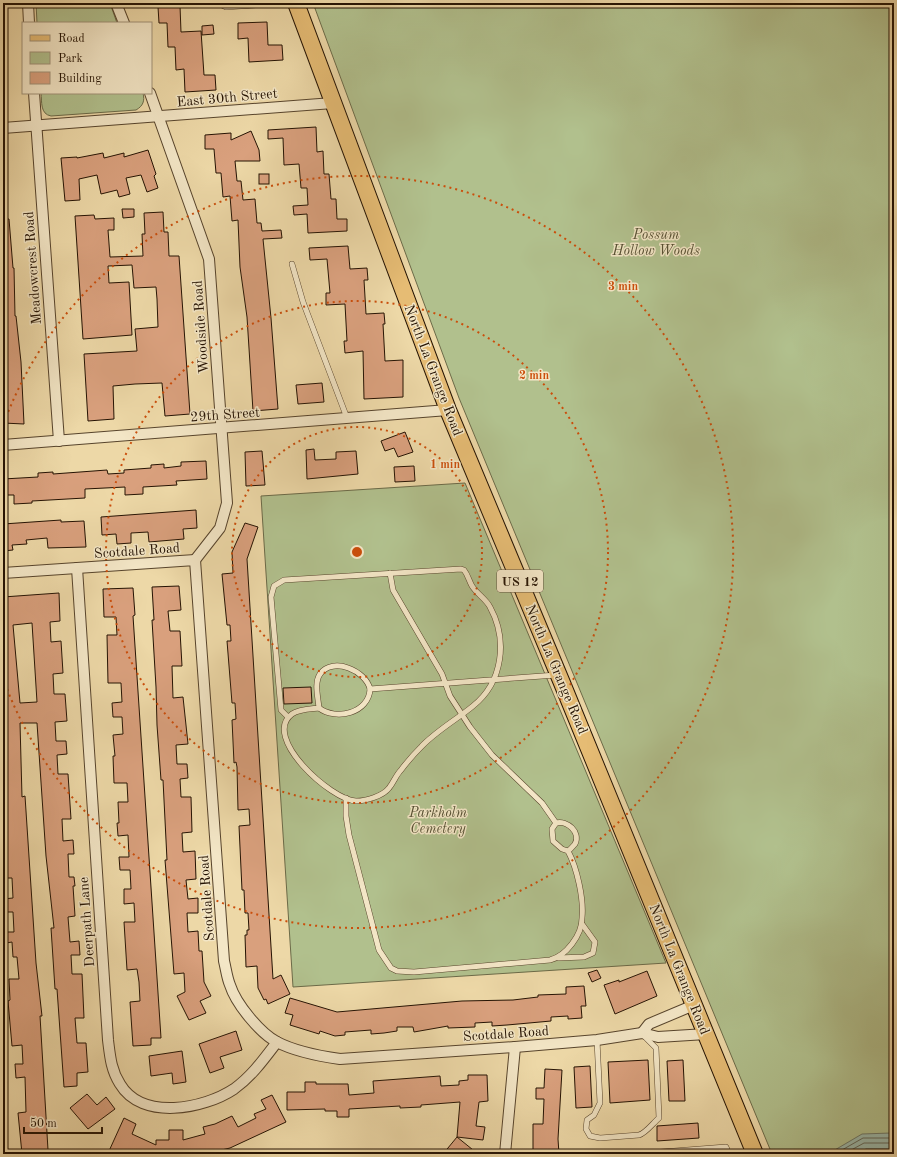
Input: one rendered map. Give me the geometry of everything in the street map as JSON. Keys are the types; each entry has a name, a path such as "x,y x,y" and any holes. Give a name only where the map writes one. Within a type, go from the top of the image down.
{"main road":[{"name":"North La Grange Road","path":"296,3 448,410 559,675 755,1154"}],"street":[{"path":"28,3 30,22"},
{"path":"116,3 123,22"},
{"name":"Meadowcrest Road","path":"34,94 59,441"},
{"name":"Woodside Road","path":"150,94 210,259 227,503 220,528 196,560"},
{"name":"East 30th Street","path":"3,128 333,103"},
{"name":"29th Street","path":"3,445 448,410"},
{"name":"Scotdale Road","path":"3,573 196,560 224,961 230,986 244,1010 262,1030 277,1042 316,1056 340,1059 515,1047 596,1040 642,1034 658,1037 706,1034"},
{"name":"Deerpath Lane","path":"77,568 108,1040 114,1074 120,1085 140,1101 164,1107 190,1106 218,1097 234,1089 258,1068 277,1042"},
{"path":"642,1034 649,1024 694,1004"},
{"path":"505,1154 515,1047"}],"lane":[{"path":"218,3 226,7 283,3"},
{"path":"292,264 303,302 347,418"},
{"path":"288,717 281,710 272,597 274,586 284,580 457,568 464,570 473,587 490,606 499,628 501,654 494,680 480,700 422,746 400,771 385,792 378,796 357,801 346,798 320,782 308,771 290,748 285,730 285,723 288,717 299,711 319,708"},
{"path":"390,573 393,590 439,668 450,696 482,743 534,794 556,823"},
{"path":"331,668 348,668 355,671 366,679 370,689 370,696 364,705 352,712 336,714 324,712 319,708 317,687 318,681 320,675 331,668"},
{"path":"370,689 559,675"},
{"path":"346,798 348,830 375,938 383,958 391,968 397,971 414,972 509,965 557,958 584,957 593,953 595,942 582,924"},
{"path":"557,958 568,949 582,924 582,908 573,860 568,851 562,849 553,841 552,829 556,823 565,822 576,834 576,843 568,851"},
{"path":"596,1040 600,1103 594,1115 587,1120 586,1128 590,1136 600,1138 639,1135 659,1118 656,1048 642,1034"},
{"path":"635,1154 726,1147 729,1154"}],"green space":[{"path":"36,3 110,3 117,22 37,22"},
{"name":"Possum Hollow Woods","path":"313,3 894,3 894,1154 772,1154 459,398"},
{"path":"41,94 143,94 144,98 142,105 136,110 51,116 45,113"},
{"name":"Parkholm Cemetery","path":"465,483 666,963 293,987 261,496"}],"water":[{"path":"862,1134 894,1134 894,1154 828,1154"}],"building":[{"path":"180,6 181,32 201,31 204,75 215,75 216,90 185,92 184,69 176,70 175,47 168,47 167,23 159,23 158,7"},
{"path":"267,22 268,45 282,45 283,60 249,62 248,38 238,39 238,23"},
{"path":"213,25 214,34 202,35 202,26"},
{"path":"316,127 317,152 323,151 324,174 329,174 331,199 336,199 337,219 347,219 347,231 308,233 307,214 294,215 293,206 308,205 307,188 301,188 299,164 284,165 283,138 268,139 268,130"},
{"path":"251,131 259,150 260,161 235,161 237,181 241,181 243,200 255,199 257,223 261,223 262,231 281,230 282,238 263,239 278,409 253,411 247,317 240,267 238,220 232,221 230,196 223,197 221,173 216,173 214,149 205,149 205,135 231,133 231,140"},
{"path":"148,150 156,174 154,176 158,188 147,192 141,175 126,178 130,194 119,197 117,190 101,194 97,175 79,179 80,200 65,201 61,158 77,158 103,153 104,158 124,153 124,157"},
{"path":"259,174 269,174 269,184 259,184"},
{"path":"122,209 134,209 134,217 123,218"},
{"path":"163,212 164,232 168,232 169,256 179,256 190,414 165,416 162,383 135,384 113,386 114,419 88,421 84,354 137,351 135,329 158,327 157,299 156,287 134,288 132,265 108,266 109,283 129,282 132,335 83,339 75,216 94,215 95,219 114,218 114,230 108,230 110,257 143,256 142,234 145,234 144,213"},
{"path":"3,219 9,219 14,268 15,316 21,362 24,424 3,423 3,410 6,410 3,357"},
{"path":"348,246 350,269 367,268 368,280 364,280 366,314 384,313 385,324 383,324 385,361 403,360 403,397 364,399 363,351 345,353 344,341 347,341 345,304 326,305 326,293 330,293 327,259 310,260 309,248"},
{"path":"322,383 324,402 298,404 296,385"},
{"path":"405,432 413,452 398,457 394,448 385,451 381,441"},
{"path":"314,449 315,460 336,459 336,452 356,451 358,474 307,479 306,450"},
{"path":"262,451 265,485 246,486 245,452"},
{"path":"206,461 207,479 176,481 177,485 143,487 143,494 125,495 125,487 85,489 85,498 32,501 32,503 14,504 14,495 3,495 3,479 38,477 38,473 53,472 53,474 107,470 108,474 124,473 124,470 151,468 151,465 164,464 164,468 181,466 181,462"},
{"path":"414,466 415,481 395,482 394,467"},
{"path":"196,510 197,528 183,529 184,539 149,542 148,532 131,533 131,543 117,544 116,534 102,535 101,517"},
{"path":"61,520 61,522 84,521 86,547 48,548 47,538 26,540 27,544 12,545 13,550 3,551 3,524"},
{"path":"245,523 258,527 247,559 273,979 281,975 290,994 268,1004 266,999 264,1000 258,988 257,966 246,967 245,935 247,935 247,930 249,930 248,913 245,913 244,890 242,890 239,826 250,825 249,809 238,810 237,767 236,762 234,763 232,720 236,719 235,703 232,703 227,641 231,641 230,625 227,625 222,574 233,573 232,552"},
{"path":"179,586 181,610 168,611 170,631 180,631 182,666 172,666 173,698 183,697 188,744 176,745 177,764 187,764 188,778 180,779 181,797 191,797 192,832 182,833 183,852 195,851 196,879 186,880 188,899 198,898 198,913 187,913 188,932 198,931 199,951 202,951 204,982 211,996 200,1001 206,1013 189,1020 177,996 185,992 184,973 174,974 165,860 167,860 163,780 161,780 157,725 152,620 154,620 152,587"},
{"path":"133,588 135,615 133,616 161,1038 151,1038 151,1045 133,1046 130,1002 140,1001 139,982 137,969 127,970 124,922 135,922 134,903 124,904 124,889 131,889 130,870 120,870 119,857 129,857 128,835 118,836 117,823 119,823 118,802 128,802 127,783 114,783 113,756 115,756 113,735 123,734 122,717 113,717 112,703 122,702 121,683 108,683 107,635 117,635 116,617 104,617 103,589"},
{"path":"59,593 60,621 50,622 51,642 61,641 63,673 53,674 54,694 65,694 67,721 55,722 56,741 66,741 67,754 57,755 58,774 68,774 71,819 62,819 63,841 73,840 74,854 68,854 69,877 74,877 75,886 73,886 75,916 68,917 70,942 79,941 80,955 71,955 72,974 82,974 84,1018 75,1018 77,1043 86,1043 88,1072 77,1073 77,1086 64,1087 51,928 54,928 46,856 37,723 20,723 22,797 25,796 36,963 42,1016 40,1016 48,1150 38,1150 38,1154 22,1154 18,1113 26,1112 25,1077 16,1078 15,1064 23,1064 22,1045 12,1046 8,1001 10,1000 9,979 19,979 17,957 13,957 12,942 6,943 6,932 14,932 13,912 3,912 3,899 13,898 12,878 3,878 3,865 5,865 3,812 7,812 6,788 3,788 3,766 6,765 3,745 3,597","holes":["32,623 37,702 20,703 13,625"]},
{"path":"311,687 312,703 284,704 283,688"},
{"path":"597,970 601,978 592,982 588,973"},
{"path":"647,971 657,996 615,1014 604,985 619,980 619,982"},
{"path":"584,986 586,1006 581,1006 582,1018 568,1019 568,1016 551,1017 551,1021 507,1025 492,1026 492,1022 475,1023 475,1027 448,1028 448,1026 414,1032 413,1027 397,1027 397,1031 384,1033 371,1034 371,1030 345,1032 345,1035 335,1036 320,1031 319,1034 290,1025 293,1015 285,1013 290,998 337,1012 462,1001 513,1000 538,997 538,995 566,994 566,987"},
{"path":"236,1031 242,1050 220,1057 224,1068 210,1073 199,1044"},
{"path":"182,1051 186,1082 173,1084 172,1073 151,1076 149,1056"},
{"path":"648,1060 650,1100 610,1103 608,1062"},
{"path":"683,1060 685,1101 669,1101 667,1061"},
{"path":"590,1066 592,1107 576,1108 574,1067"},
{"path":"545,1069 562,1070 558,1139 559,1154 533,1154 533,1124 543,1124 544,1099 536,1099 536,1088 544,1088"},
{"path":"468,1075 487,1075 488,1101 479,1102 476,1126 485,1127 483,1140 457,1137 460,1102 421,1105 421,1107 400,1108 400,1106 349,1109 349,1117 337,1117 337,1111 325,1111 325,1109 287,1110 287,1092 305,1092 305,1082 316,1082 316,1084 348,1084 349,1095 374,1093 373,1081 440,1076 441,1086 459,1085 459,1081 468,1080"},
{"path":"87,1094 97,1105 106,1097 115,1109 88,1129 70,1108"},
{"path":"272,1095 286,1122 230,1148 205,1154 116,1154 109,1151 124,1118 136,1124 132,1134 156,1145 156,1140 169,1140 169,1130 183,1130 183,1140 205,1134 203,1127 215,1124 232,1116 238,1127 256,1118 254,1114 266,1109 261,1100"},
{"path":"698,1123 699,1138 657,1141 657,1126"},
{"path":"457,1137 478,1154 443,1154"}]}
